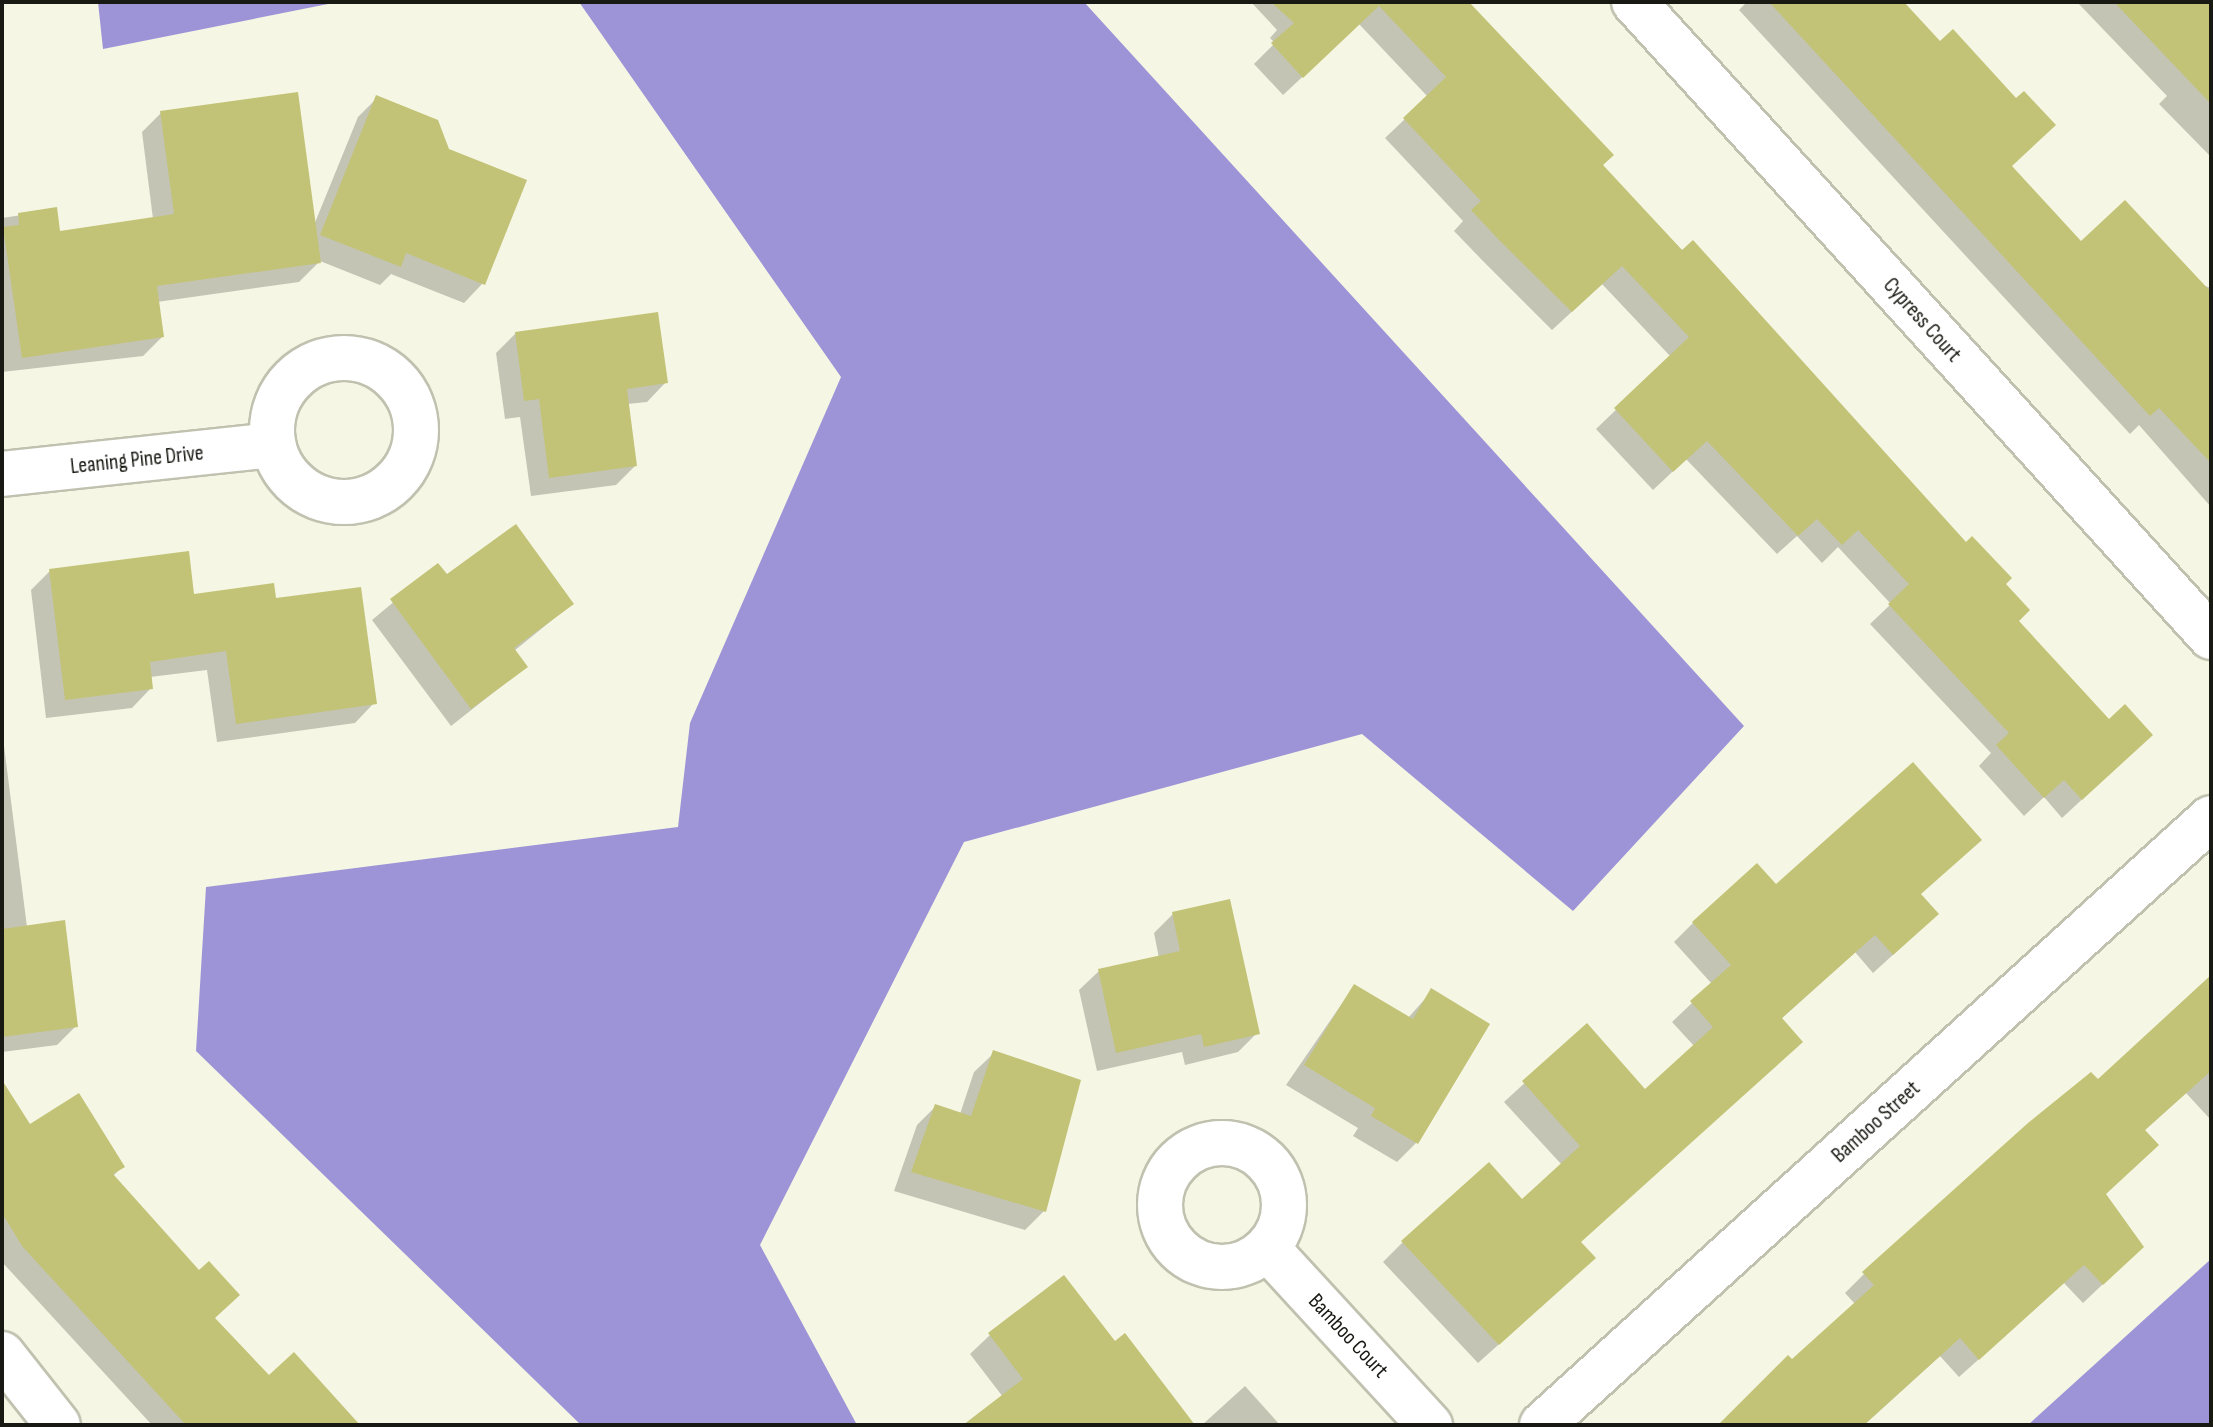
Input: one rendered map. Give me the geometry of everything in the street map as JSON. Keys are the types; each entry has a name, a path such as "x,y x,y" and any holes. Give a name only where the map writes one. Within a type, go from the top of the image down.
{"street":[{"name":"Cypress Court","path":"1634,2 2211,637"},
{"name":"Leaning Pine Drive","path":"2,474 273,445"},
{"name":"Bamboo Street","path":"1542,1425 2211,818"},
{"name":"Bamboo Court","path":"1267,1248 1430,1425"},
{"path":"2,1354 58,1425"}],"shaded area":[{"path":"98,2 338,2 103,49"},
{"path":"579,2 1084,2 1744,726 1573,911 1362,734 964,842 760,1245 857,1425 581,1425 196,1051 206,887 678,827 690,723 841,377"},
{"path":"2211,1259 2211,1425 2028,1425"}],"building":[{"path":"1271,2 1469,2 1614,155 1603,165 1682,250 1693,240 1966,542 1972,536 2012,578 2006,584 2030,610 2019,621 2109,719 2125,704 2153,735 2082,800 2064,780 2044,798 1996,745 2009,733 1888,604 1909,584 1858,530 1842,545 1817,519 1798,536 1707,441 1673,472 1614,408 1689,337 1622,266 1572,312 1499,240 1471,210 1481,201 1403,118 1446,77 1379,6 1303,78 1271,43 1294,23"},
{"path":"1769,2 1904,2 1940,41 1953,29 2016,98 2024,91 2056,125 2012,166 2081,241 2125,200 2211,292 2211,463 2159,408 2150,416"},
{"path":"2114,2 2211,2 2211,104"},
{"path":"298,92 321,263 157,286 164,337 22,358 3,227 19,225 18,213 57,207 60,231 174,214 160,111"},
{"path":"376,95 438,120 449,149 527,180 485,285 406,253 401,267 320,235"},
{"path":"658,312 668,383 627,389 637,466 549,478 539,399 524,401 515,332"},
{"path":"516,524 574,604 514,648 528,667 471,709 390,599 438,563 447,574"},
{"path":"189,551 194,594 274,583 276,598 361,587 377,704 236,724 226,651 150,662 153,689 65,700 49,569"},
{"path":"1913,762 1982,840 1921,894 1939,914 1893,955 1875,935 1782,1018 1803,1042 1581,1242 1596,1258 1499,1345 1401,1241 1489,1162 1522,1199 1580,1146 1522,1081 1587,1023 1645,1089 1713,1027 1690,1001 1731,965 1692,922 1757,863 1776,884"},
{"path":"1230,899 1260,1034 1204,1047 1201,1034 1116,1053 1098,969 1180,951 1172,912"},
{"path":"65,920 78,1027 2,1037 2,929"},
{"path":"2211,975 2211,1071 2145,1130 2159,1145 2106,1194 2144,1247 2103,1285 2084,1265 1979,1360 1960,1338 1864,1425 1718,1425 1788,1355 1792,1359 1874,1285 1862,1272 2028,1123 2091,1072 2098,1079"},
{"path":"1354,984 1413,1019 1431,988 1490,1024 1418,1144 1371,1116 1375,1108 1304,1065"},
{"path":"993,1050 1081,1080 1046,1212 911,1172 935,1104 971,1116"},
{"path":"2,1080 30,1124 79,1093 125,1167 113,1174 199,1270 209,1261 240,1295 215,1318 269,1375 294,1352 360,1425 186,1425 22,1246 2,1213"},
{"path":"1064,1275 1115,1341 1125,1333 1195,1425 963,1425 1023,1379 988,1333"}]}
